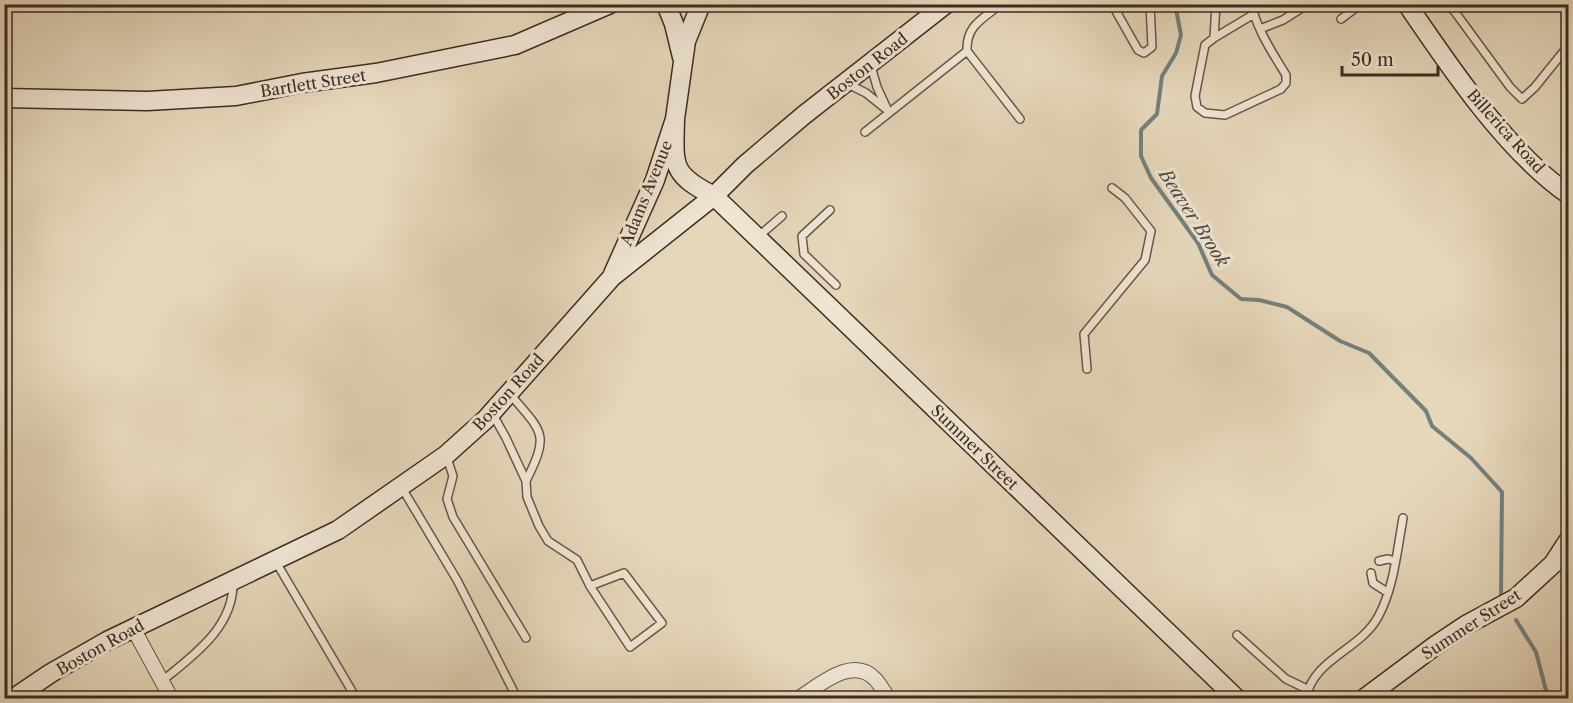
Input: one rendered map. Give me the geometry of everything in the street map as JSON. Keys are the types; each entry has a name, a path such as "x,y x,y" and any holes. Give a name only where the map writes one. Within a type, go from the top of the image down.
{"main road":[{"name":"Bartlett Street","path":"4,98 147,101 236,96 430,63 515,45 610,4"},
{"path":"666,4 674,24 683,60"},
{"name":"Adams Avenue","path":"612,277 655,180 675,119 686,41 701,4"},
{"name":"Boston Road","path":"14,699 81,656 133,628 338,530 446,455 492,413 612,277 714,196 745,165 845,83 946,4"},
{"name":"Billerica Road","path":"1407,4 1449,63 1515,146 1552,183 1569,194"},
{"path":"675,119 674,156 677,169 683,178 716,180 745,165"},
{"name":"Summer Street","path":"683,178 691,185 714,196 1236,699"},
{"name":"Summer Street","path":"1375,696 1436,645 1516,598 1553,564 1569,541"}],"street":[{"path":"573,4 592,12"},
{"path":"133,628 171,699"},
{"path":"802,698 842,672 859,670 876,679 888,699"}],"lane":[{"path":"1001,4 971,28 967,39 967,51 1020,119"},
{"path":"1112,4 1138,51 1144,53 1152,47 1150,4"},
{"path":"1214,38 1216,4"},
{"path":"1253,4 1260,29 1286,75 1286,83 1281,89 1225,115 1205,112 1197,107 1195,96 1205,45 1254,14"},
{"path":"1260,29 1283,20 1308,4"},
{"path":"1341,19 1361,4"},
{"path":"1447,4 1510,87 1522,99 1569,46"},
{"path":"865,132 888,111 967,51"},
{"path":"870,63 877,87 888,111"},
{"path":"845,83 866,93 888,111"},
{"path":"1087,369 1084,334 1145,260 1151,231 1125,198 1112,188"},
{"path":"830,210 802,236 804,254 836,285"},
{"path":"757,237 782,216"},
{"path":"509,393 530,418 542,439 541,449 526,482"},
{"path":"492,413 526,482 532,510 548,541 578,560 590,586 630,647 662,623 624,573 590,586"},
{"path":"446,455 453,476 447,500 453,517 526,638"},
{"path":"401,488 456,580 517,699"},
{"path":"1306,699 1308,689 1318,671 1362,636 1378,618 1392,580 1403,518"},
{"path":"1378,561 1388,559 1395,561"},
{"path":"275,560 356,699"},
{"path":"1371,573 1373,583 1387,592"},
{"path":"162,682 205,645 215,633 228,611 233,595 233,580"},
{"path":"1237,635 1286,679 1308,689"}],"waterway":[{"name":"Beaver Brook","path":"1175,4 1181,35 1176,53 1162,76 1157,114 1141,130 1141,156 1151,178 1198,243 1212,275 1241,299 1259,300 1287,307 1340,341 1369,353 1426,411 1432,426 1471,458 1502,492 1501,595"},
{"name":"Beaver Brook","path":"1516,620 1536,652 1548,698"}]}
